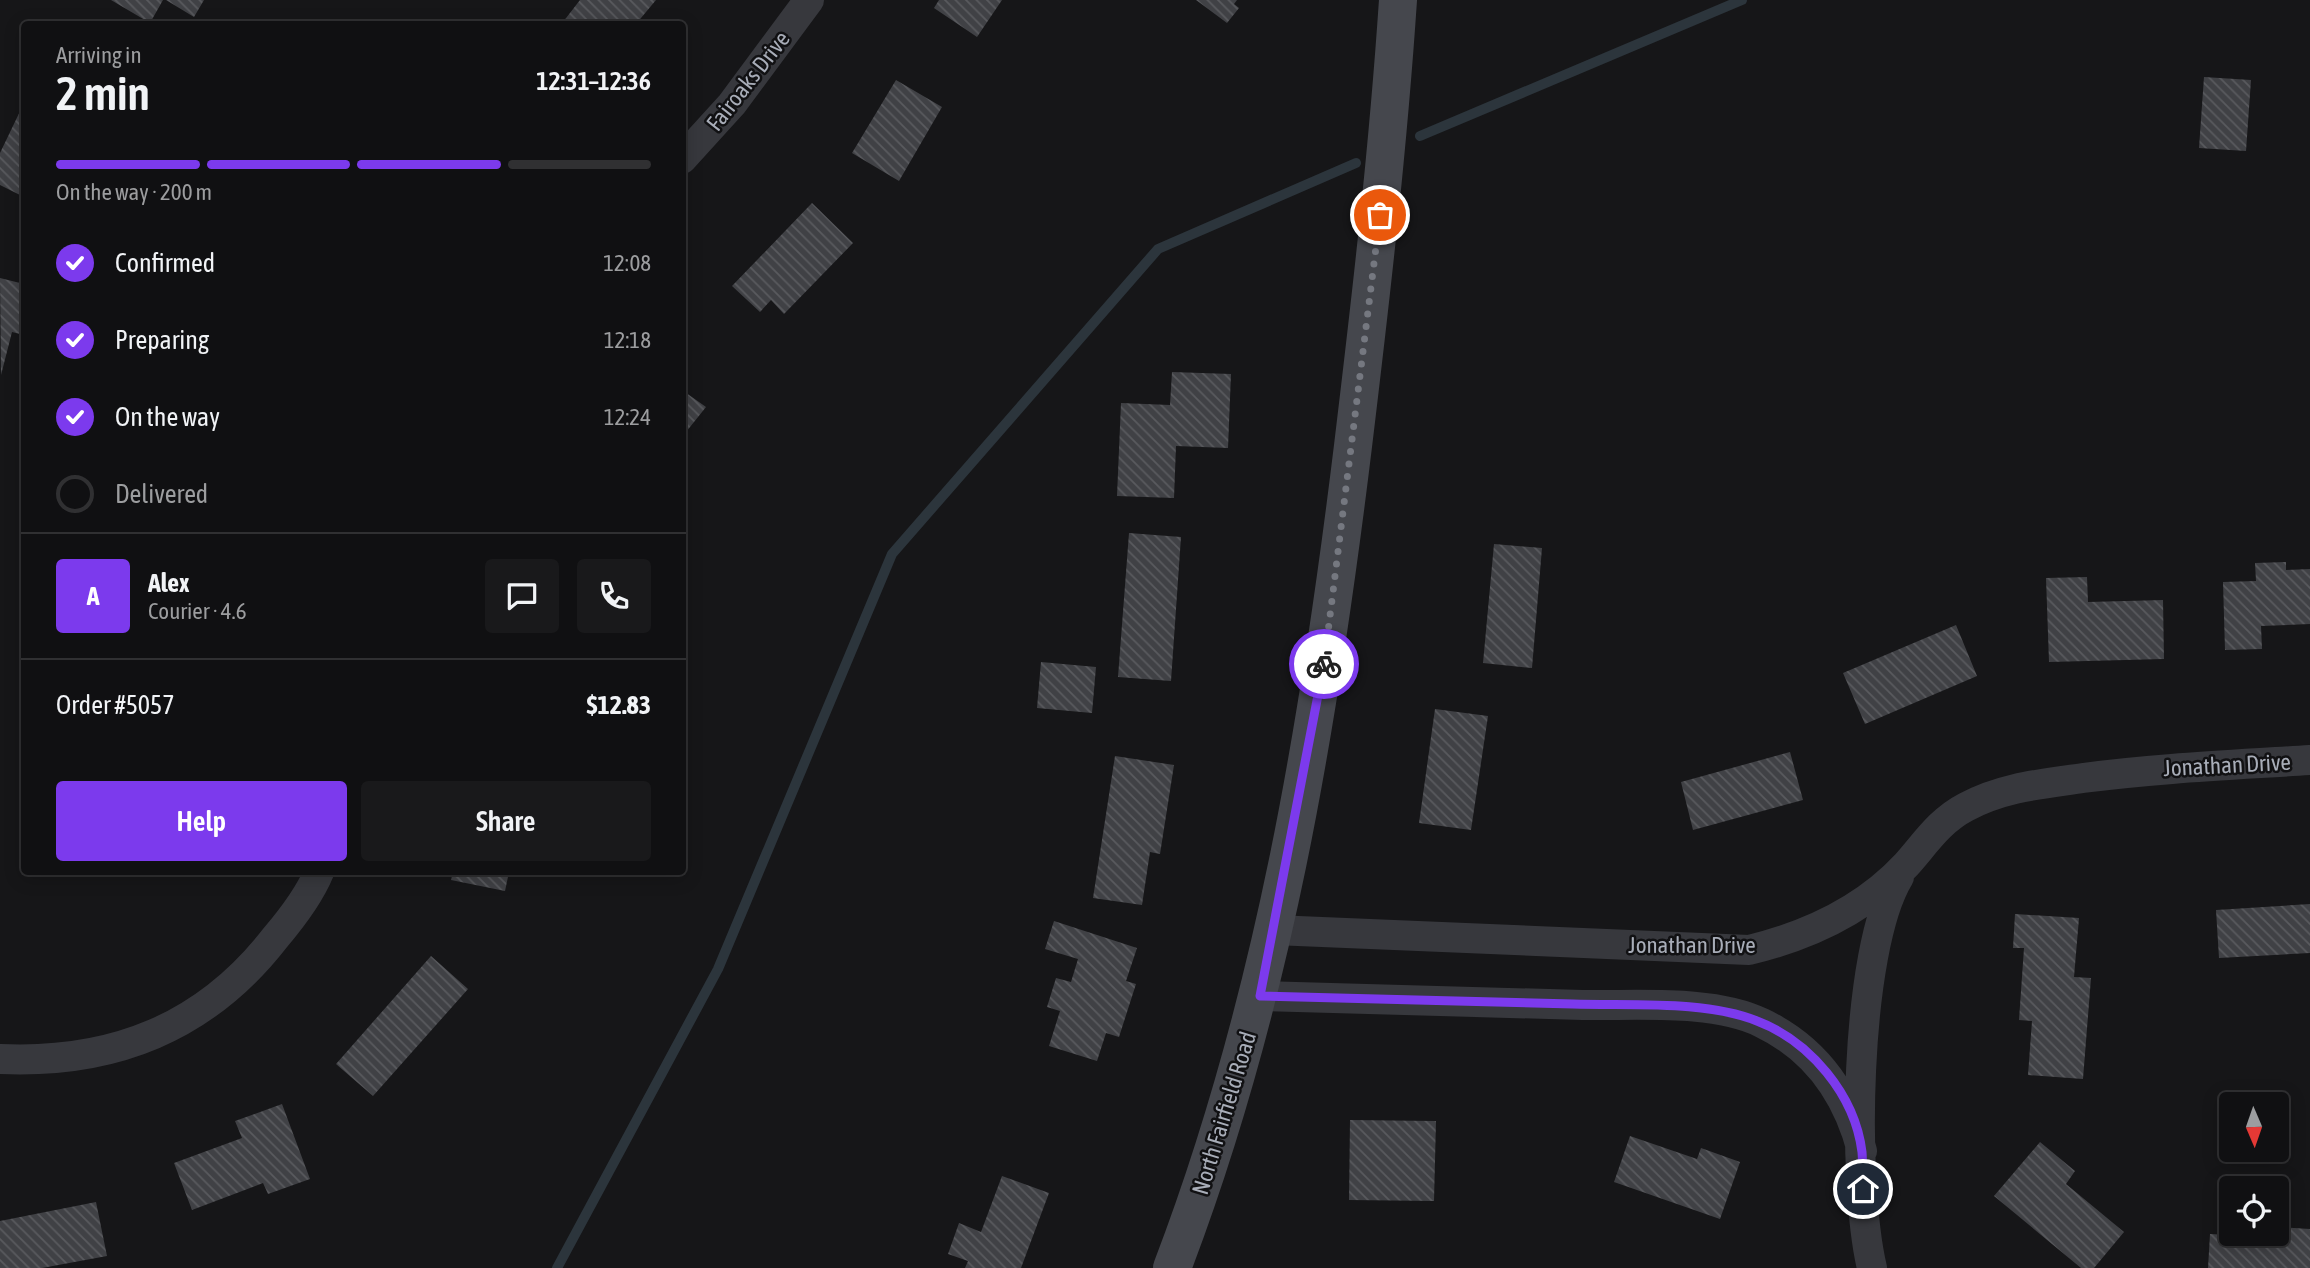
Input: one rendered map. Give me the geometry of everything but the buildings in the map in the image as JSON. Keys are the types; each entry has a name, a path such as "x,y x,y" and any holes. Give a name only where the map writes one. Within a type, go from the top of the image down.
{"main road":[{"name":"North Fairfield Road","path":"1172,1268 1215,1145 1260,996 1321,681 1343,525 1387,161 1398,0"}],"street":[{"name":"Fairoaks Drive","path":"686,155 732,104 809,0"},
{"name":"Jonathan Drive","path":"1274,930 1749,950 1792,937 1835,918 1875,893 1906,865 1942,823 1964,808 2004,790 2148,770 2310,760"},
{"path":"1872,1268 1863,1189 1862,1151 1863,1063 1872,953 1885,905 1906,865"},
{"path":"0,1059 41,1061 72,1057 138,1041 184,1021 229,988 263,953 297,910 317,875"},
{"path":"1260,996 1716,1009 1736,1014 1782,1033 1819,1064 1847,1105 1862,1151"}],"waterway":[{"path":"1420,136 1742,0"},
{"path":"557,1268 718,969 892,554 1158,249 1356,163"}],"way so far":[{"path":"1324,664 1380,215"}],"route":[{"path":"1324,664 1260,996 1716,1009 1759,1021 1802,1047 1834,1082 1856,1128 1862,1151 1863,1189"}]}
